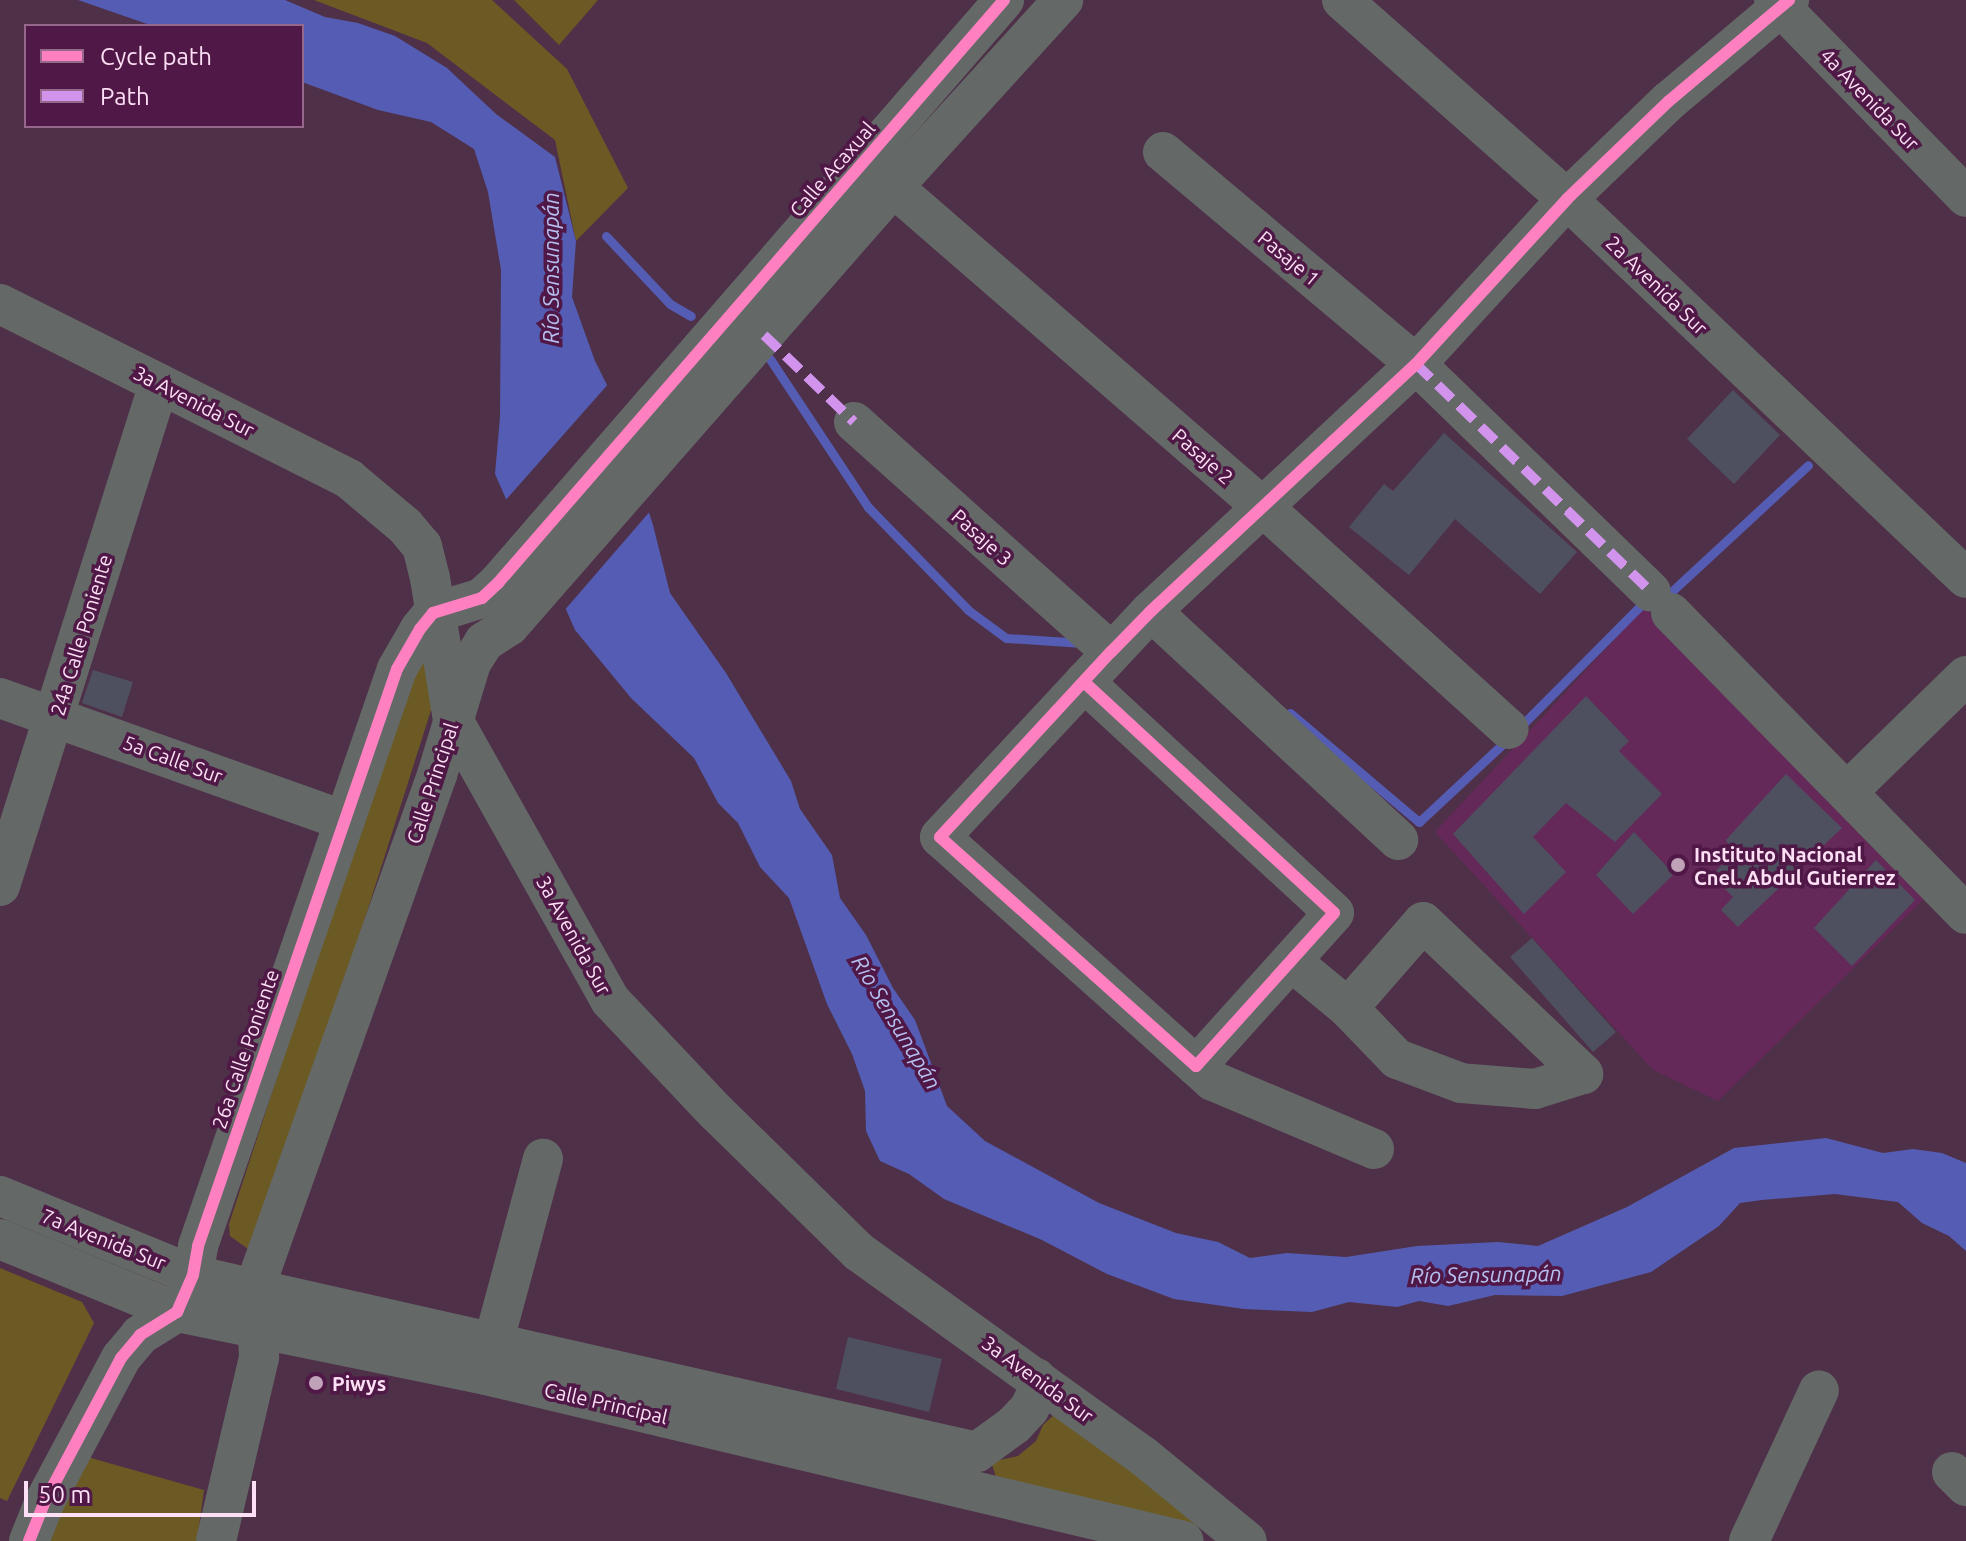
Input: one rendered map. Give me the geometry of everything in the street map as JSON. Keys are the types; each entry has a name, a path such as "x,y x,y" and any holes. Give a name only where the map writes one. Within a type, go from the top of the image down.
{"street":[{"name":"Calle Acaxual","path":"496,634 705,375 878,176 1004,0"},
{"name":"Calle Acaxual","path":"878,176 1063,0"},
{"name":"2a Avenida Sur","path":"1342,0 1567,199 1966,578"},
{"path":"1374,1149 1213,1081 940,837 1151,611 1416,364 1567,199 1669,101 1782,2"},
{"name":"4a Avenida Sur","path":"1782,2 1966,197"},
{"name":"Pasaje 1","path":"1163,152 1416,364 1661,602 1966,914"},
{"name":"Pasaje 2","path":"878,176 1263,507 1509,729"},
{"name":"3a Avenida Sur","path":"0,304 349,479 384,505 422,546 453,720 610,1000 716,1112 859,1252 1143,1456 1247,1541"},
{"path":"433,613 482,598 705,375"},
{"name":"24a Calle Poniente","path":"0,886 159,384"},
{"name":"Pasaje 3","path":"854,422 1111,652"},
{"path":"1151,611 1398,840"},
{"name":"26a Calle Poniente","path":"177,1312 193,1275 198,1246 397,669 433,613"},
{"name":"Calle Principal","path":"257,1307 471,663 496,634"},
{"path":"1847,792 1966,676"},
{"path":"1084,682 1334,913 1196,1066"},
{"name":"5a Calle Sur","path":"0,698 345,821"},
{"path":"1291,961 1348,1008 1397,1059 1461,1083 1535,1089 1583,1074 1423,922 1348,1008"},
{"path":"493,1344 543,1159"},
{"name":"7a Avenida Sur","path":"0,1196 193,1275 257,1307"},
{"name":"7a Avenida Sur","path":"0,1239 177,1312 257,1307"},
{"path":"216,1541 259,1357 257,1307"},
{"name":"Calle Principal","path":"257,1307 493,1344 977,1452"},
{"name":"Calle Principal","path":"257,1307 990,1497 1184,1541"},
{"path":"29,1541 45,1501 121,1358 140,1335 177,1312"},
{"path":"990,1497 977,1452 1014,1425 1029,1409 1036,1395 1036,1378"},
{"path":"1749,1541 1819,1390"}],"shaded area":[{"path":"314,0 492,0 567,69 628,188 576,241 555,140 427,43"},
{"path":"514,0 598,0 559,45"},
{"name":"Instituto Nacional Cnel. Abdul Gutierrez","path":"1645,607 1827,801 1924,899 1718,1101 1653,1070 1435,832"},
{"path":"424,662 439,685 265,1233 248,1249 230,1236 229,1224 408,677"},
{"path":"0,1268 82,1302 94,1323 7,1501 0,1498"},
{"path":"1056,1413 1199,1523 1191,1531 1001,1491 991,1462 1018,1456 1036,1441 1043,1425"},
{"path":"84,1456 204,1490 197,1541 49,1541"}],"water":[{"name":"Río Sensunapán","path":"78,0 285,0 325,17 358,23 395,36 447,68 496,114 555,157 576,241 572,297 595,361 609,389 653,525 670,593 726,673 791,781 800,809 832,855 840,898 866,935 893,988 915,1020 947,1106 985,1141 1099,1203 1176,1233 1218,1242 1250,1258 1287,1253 1346,1257 1417,1246 1498,1242 1538,1246 1627,1207 1734,1148 1826,1138 1883,1153 1913,1149 1942,1153 1966,1163 1966,1251 1949,1236 1922,1223 1898,1202 1835,1194 1740,1203 1719,1226 1651,1272 1562,1296 1495,1295 1448,1306 1419,1301 1397,1307 1349,1302 1312,1312 1244,1309 1174,1299 1107,1274 1042,1240 944,1199 909,1174 880,1161 866,1131 865,1091 852,1054 827,1004 789,898 760,867 738,823 718,803 694,758 631,698 575,630 520,504 506,499 495,474 500,417 501,270 488,192 474,149 431,122 378,110 304,83 304,24 147,24"}],"pier":[{"path":"610,382 652,509 563,612 517,507 504,502"}],"building":[{"path":"1733,390 1780,435 1734,484 1687,439"},
{"path":"1444,433 1577,552 1540,594 1455,519 1409,575 1349,527 1384,484 1393,491"},
{"path":"93,670 133,682 122,717 82,703"},
{"path":"1586,696 1629,741 1619,751 1662,794 1615,842 1566,803 1533,837 1566,872 1524,914 1453,834"},
{"path":"1786,774 1842,828 1738,927 1721,910 1733,897 1712,876 1732,853 1726,840"},
{"path":"1634,832 1674,874 1633,914 1596,875"},
{"path":"1876,860 1915,900 1852,966 1814,928"},
{"path":"1532,938 1616,1032 1593,1052 1510,957"},
{"path":"848,1337 942,1359 929,1412 836,1389"}],"waterway":[{"path":"606,236 670,304 691,316"},
{"path":"770,359 868,507 968,610 1006,638 1083,643"},
{"path":"1670,593 1808,465"},
{"path":"1520,727 1644,602"},
{"path":"1290,713 1419,822 1509,738"}],"marked path":[{"path":"764,335 854,422"},
{"path":"1416,364 1651,592"}],"cycle path":[{"path":"29,1541 45,1501 121,1358 140,1335 177,1312 193,1275 198,1246 397,669 420,629 433,613 482,598 498,583 1004,0"},
{"path":"1084,682 1334,913 1196,1066 940,837 1111,652 1151,611 1416,364 1567,199 1669,101 1789,0"}],"place":[{"name":"Instituto Nacional Cnel. Abdul Gutierrez","path":"1678,865"},
{"name":"Piwys","path":"316,1383"}]}
